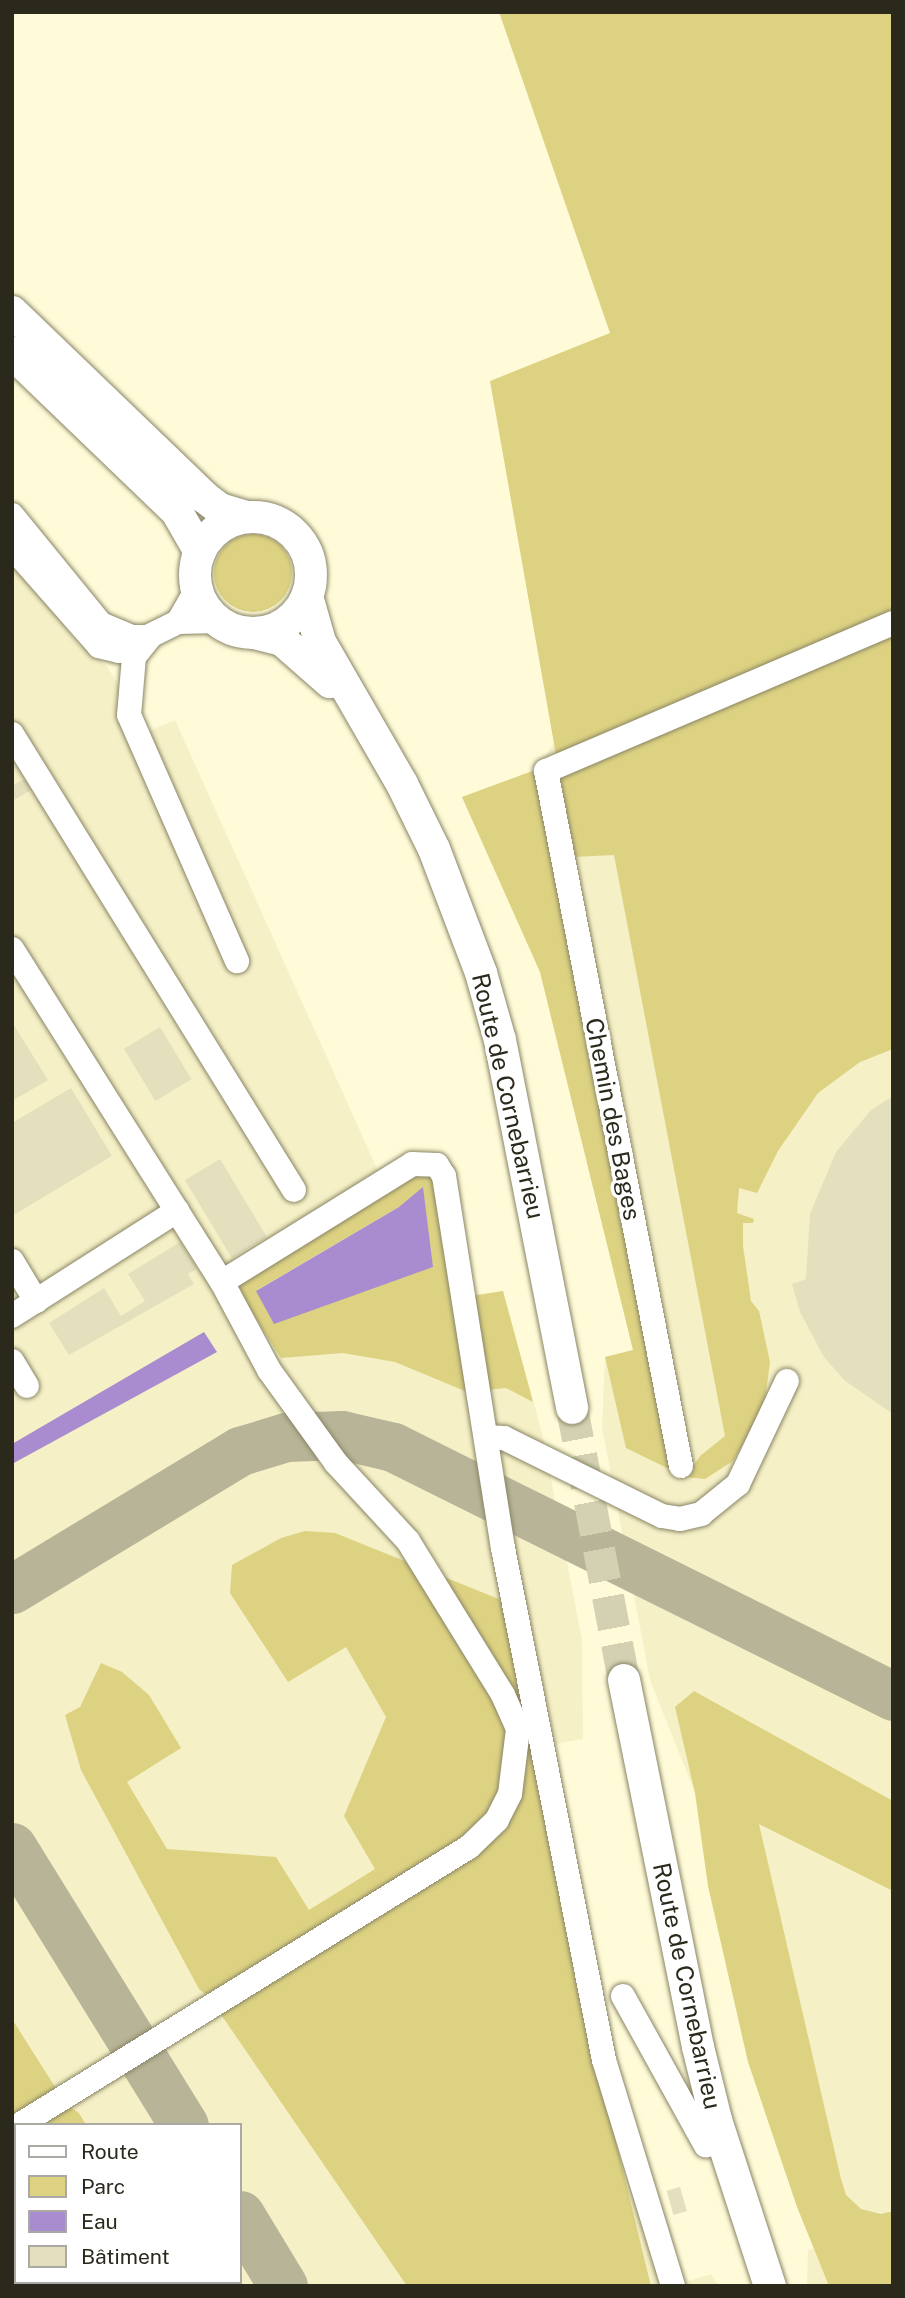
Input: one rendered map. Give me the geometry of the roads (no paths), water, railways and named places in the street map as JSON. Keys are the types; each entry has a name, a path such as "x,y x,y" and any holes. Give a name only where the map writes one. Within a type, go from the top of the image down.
{"main road":[{"path":"12,312 204,497 246,517 266,518 299,539 311,576 307,596 287,622 254,633 219,621 197,589 200,552 218,528 246,517"},
{"path":"12,353 177,512 200,552"},
{"name":"Route de Cornebarrieu","path":"307,596 320,642 433,849 481,973 500,1040 572,1408"},
{"name":"Route de Cornebarrieu","path":"254,633 282,640 303,656 366,722"},
{"name":"Route de Cornebarrieu","path":"624,1681 698,2047 716,2120 770,2286"}],"street":[{"path":"12,515 101,624 131,637 150,637"},
{"path":"12,547 100,646 118,651 177,622 219,621"},
{"path":"177,622 197,589"},
{"name":"Chemin des Bages","path":"681,1466 546,771 893,623"},
{"path":"150,637 134,657 129,715 237,961"},
{"path":"12,734 294,1190"},
{"path":"12,949 222,1282 269,1370 301,1418 408,1541 503,1695 518,1729 510,1794 497,1819 469,1847 22,2123"},
{"path":"222,1282 412,1164 437,1164 444,1176 503,1548 604,2060 673,2286"},
{"path":"12,1316 177,1211"},
{"path":"12,1261 36,1301"},
{"path":"12,1361 27,1386"},
{"path":"486,1437 504,1438 662,1516 680,1519 701,1514 738,1484 787,1381"},
{"path":"623,1996 706,2146"}],"water":[{"path":"423,1187 433,1267 274,1324 256,1291 399,1207"},
{"path":"204,1332 217,1352 12,1464 12,1444"}],"tunnel":[{"path":"572,1408 624,1680"}]}
